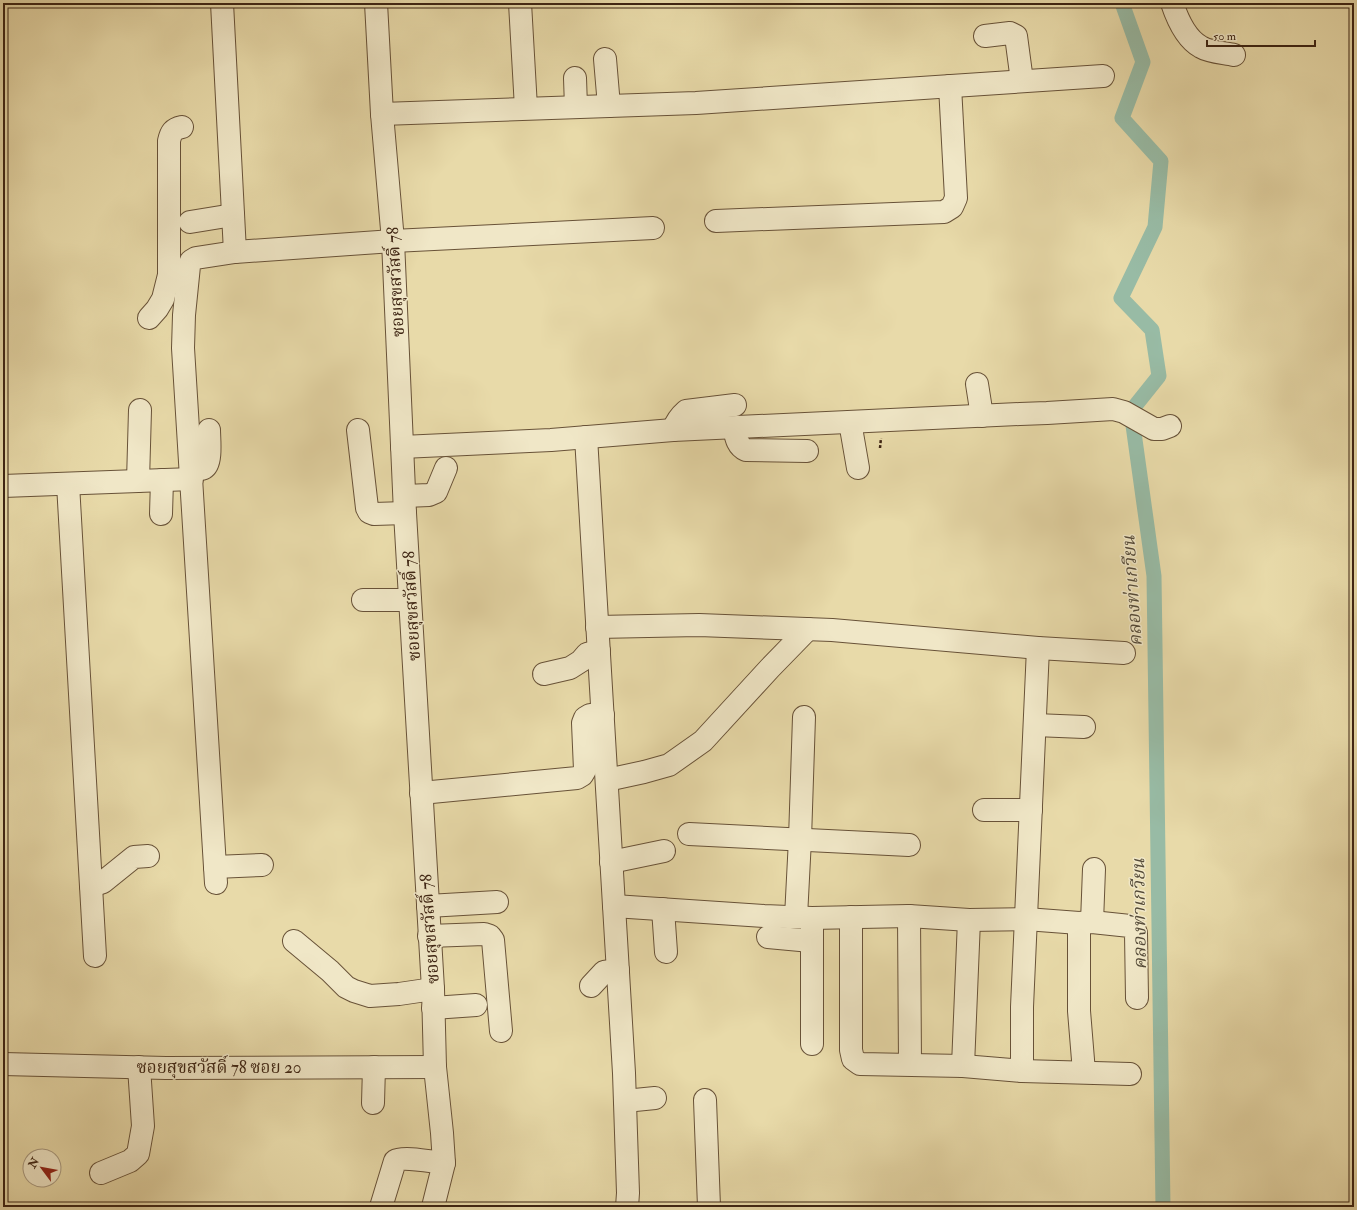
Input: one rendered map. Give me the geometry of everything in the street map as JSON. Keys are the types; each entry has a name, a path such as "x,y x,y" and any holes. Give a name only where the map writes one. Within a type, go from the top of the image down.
{"street":[{"path":"222,3 235,252"},
{"name":"ซอยสุขสวัสดิ์ 78","path":"376,3 382,114 393,241 410,600 433,998 435,1067 444,1163 433,1207"},
{"path":"520,3 526,108"},
{"path":"1172,3 1184,30 1193,41 1202,48 1234,55"},
{"path":"985,36 1010,33 1016,36 1022,81"},
{"path":"605,59 609,106"},
{"path":"382,114 696,103 1104,76"},
{"path":"575,78 576,107"},
{"path":"716,221 944,212 952,207 956,198 950,86"},
{"path":"149,318 157,309 164,295 169,275 169,141 174,129 182,127"},
{"path":"190,222 233,215"},
{"path":"262,866 215,875 184,356 184,315 189,266 191,261 196,258 235,252 393,241 652,228"},
{"path":"169,255 191,261"},
{"path":"977,384 982,416"},
{"path":"674,430 681,415 686,412 735,405"},
{"path":"402,447 674,430 1047,413 1101,409 1113,409 1124,412 1162,427"},
{"path":"138,481 140,410"},
{"path":"850,422 858,468"},
{"path":"734,428 738,444 741,448 746,450 807,451"},
{"path":"3,486 162,480 191,474 208,466 209,430"},
{"path":"358,430 367,508 369,512 374,514 436,492 446,468"},
{"path":"586,436 618,970 628,1193 627,1207"},
{"path":"161,514 162,480"},
{"path":"68,484 95,956"},
{"path":"363,600 410,600"},
{"path":"597,627 698,625 808,629 1038,648 1124,653"},
{"path":"606,780 669,765 703,741 808,629"},
{"path":"1022,1071 1022,1007 1038,648"},
{"path":"544,674 570,668 581,661 587,654 599,651"},
{"path":"421,793 577,778 582,775 585,770 584,718 603,715"},
{"path":"804,717 800,839 804,917 811,941 812,1044"},
{"path":"1035,725 1084,727"},
{"path":"984,810 1031,810"},
{"path":"689,834 909,845"},
{"path":"611,862 664,851"},
{"path":"91,886 103,882 134,857 148,856"},
{"path":"1084,1072 1079,1011 1086,923 1094,869"},
{"path":"428,906 497,902"},
{"path":"614,906 764,916 908,916 969,920 1026,919 1130,926 1134,928 1136,933 1137,998"},
{"path":"663,910 666,952"},
{"path":"908,916 910,1064"},
{"path":"852,917 851,1050 853,1059 860,1064 910,1064 964,1066 1022,1071 1130,1074"},
{"path":"964,1066 969,920"},
{"path":"429,936 484,934 490,936 493,940 501,1031"},
{"path":"768,937 811,941"},
{"path":"294,940 346,987 354,991 370,996 399,994 476,1005"},
{"path":"591,986 604,972 618,970"},
{"name":"ซอยสุขสวัสดิ์ 78 ซอย 20","path":"3,1064 139,1067 435,1067"},
{"path":"101,1173 130,1161 138,1154 143,1126 139,1067"},
{"path":"373,1103 374,1067"},
{"path":"624,1101 655,1098"},
{"path":"705,1100 709,1207"},
{"path":"381,1207 395,1161 409,1159 444,1163"}],"waterway":[{"name":"คลองท่าเกวียน","path":"1122,3 1143,62 1122,118 1161,161 1155,227 1121,298 1152,330 1159,376 1131,411 1154,576 1163,1207"}]}
